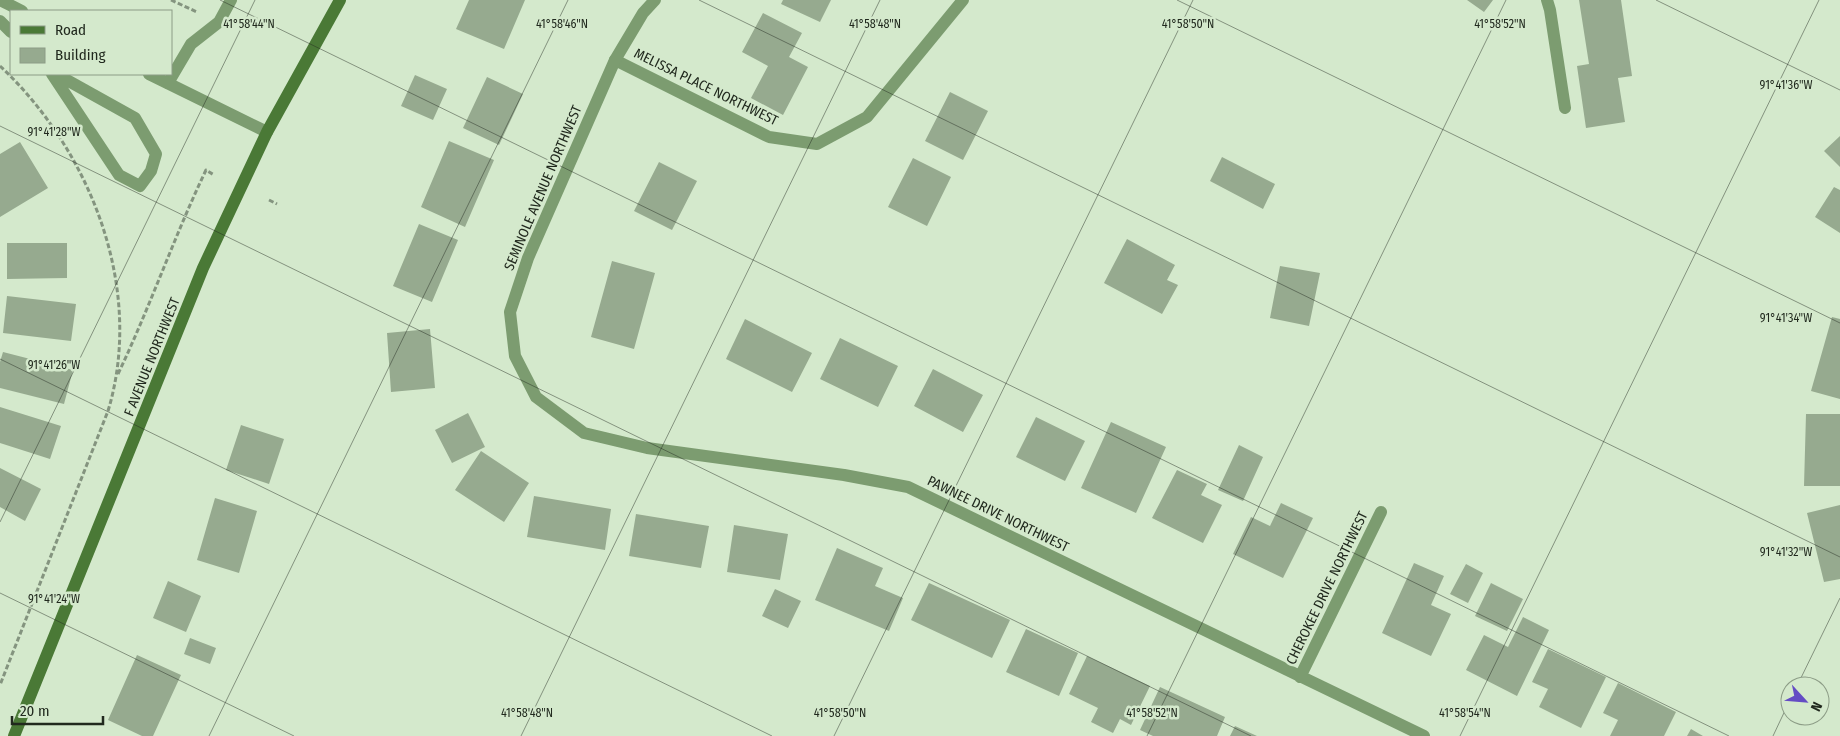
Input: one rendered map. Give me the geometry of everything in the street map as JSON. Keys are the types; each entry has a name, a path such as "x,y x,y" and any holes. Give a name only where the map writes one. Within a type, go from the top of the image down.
{"main road":[{"name":"F AVENUE NORTHWEST","path":"14,736 203,268 267,132 340,0"}],"street":[{"path":"0,0 20,10"},
{"path":"168,83 190,44 219,22 231,0"},
{"name":"SEMINOLE AVENUE NORTHWEST","path":"536,397 515,356 510,312 528,258 614,60 643,13 655,0"},
{"name":"MELISSA PLACE NORTHWEST","path":"614,60 769,137 817,144 867,116 962,0"},
{"path":"1547,0 1565,108"},
{"path":"0,21 10,31"},
{"path":"53,75 119,175 140,186 151,171 156,154 136,118 58,75"},
{"path":"151,75 267,132"},
{"name":"PAWNEE DRIVE NORTHWEST","path":"536,397 584,433 647,448 844,475 908,487 1424,736"},
{"name":"CHEROKEE DRIVE NORTHWEST","path":"1300,677 1382,512"}],"path":[{"path":"0,66 24,88 48,119 87,188 101,222 113,260 121,339 116,376 108,411 0,685"},
{"path":"116,376 140,328 179,226 206,170 214,175"},
{"path":"269,200 276,204"}],"building":[{"path":"469,0 525,0 504,49 456,29"},
{"path":"783,0 831,0 820,22 781,4"},
{"path":"1467,0 1493,0 1484,12"},
{"path":"1579,0 1621,0 1632,76 1618,78 1625,122 1586,128 1577,66 1589,64"},
{"path":"763,13 802,33 789,57 808,67 783,115 751,98 768,66 742,52"},
{"path":"415,75 447,89 433,120 401,106"},
{"path":"487,77 523,94 499,145 463,128"},
{"path":"950,92 988,111 963,160 925,141"},
{"path":"1840,136 1840,167 1824,151"},
{"path":"449,141 494,160 465,227 421,207"},
{"path":"20,142 48,188 0,217 0,154"},
{"path":"1222,157 1275,184 1263,209 1210,181"},
{"path":"913,158 951,177 927,226 888,207"},
{"path":"659,162 697,181 672,230 634,211"},
{"path":"1834,187 1840,190 1840,233 1815,217"},
{"path":"419,224 458,240 432,302 393,286"},
{"path":"1127,239 1175,265 1167,280 1178,285 1162,314 1104,283"},
{"path":"7,243 67,243 67,278 7,279"},
{"path":"612,261 655,273 634,349 591,337"},
{"path":"1280,266 1320,273 1309,326 1270,318"},
{"path":"7,296 76,304 71,341 3,333"},
{"path":"1832,317 1840,319 1840,399 1811,391"},
{"path":"745,319 812,353 792,392 726,359"},
{"path":"430,329 435,388 391,392 387,333"},
{"path":"840,338 898,366 878,407 820,379"},
{"path":"3,352 73,370 64,404 0,388 0,362"},
{"path":"933,369 983,395 963,432 914,406"},
{"path":"0,407 61,426 50,459 0,443"},
{"path":"468,413 485,447 452,463 435,430"},
{"path":"1806,414 1840,414 1840,486 1804,486"},
{"path":"1036,417 1085,441 1065,481 1016,457"},
{"path":"1111,422 1166,447 1136,513 1081,488"},
{"path":"241,425 284,439 269,484 226,470"},
{"path":"1239,445 1263,457 1243,501 1218,490"},
{"path":"481,451 529,483 504,522 455,490"},
{"path":"0,468 41,489 25,521 0,507"},
{"path":"1177,470 1207,484 1201,495 1222,505 1203,543 1152,518"},
{"path":"534,496 611,509 605,550 527,537"},
{"path":"215,498 257,511 239,573 197,560"},
{"path":"1281,503 1313,518 1283,578 1233,554 1251,517 1270,526"},
{"path":"1840,505 1840,579 1824,582 1807,513"},
{"path":"636,514 709,526 701,568 629,556"},
{"path":"734,525 788,534 780,580 727,572"},
{"path":"837,548 883,568 875,586 903,598 889,631 815,600"},
{"path":"1414,563 1444,576 1431,605 1451,614 1431,656 1382,633"},
{"path":"1466,564 1483,573 1468,603 1450,594"},
{"path":"168,581 201,596 186,632 153,618"},
{"path":"929,583 1010,620 992,658 911,620"},
{"path":"1491,583 1523,599 1507,631 1475,616"},
{"path":"775,589 801,601 788,628 762,616"},
{"path":"1523,617 1549,630 1517,696 1466,670 1484,635 1508,647"},
{"path":"1026,629 1078,653 1059,696 1006,672"},
{"path":"190,638 216,648 210,664 184,654"},
{"path":"1548,649 1606,677 1581,728 1539,707 1548,689 1532,682"},
{"path":"137,655 181,675 153,736 142,736 108,720"},
{"path":"1087,656 1150,686 1131,725 1120,719 1113,733 1091,722 1098,708 1069,694"},
{"path":"1618,683 1676,712 1664,736 1610,736 1618,720 1603,713"},
{"path":"1160,687 1225,717 1217,736 1153,736 1140,730"},
{"path":"1235,726 1257,736 1230,736"},
{"path":"1691,729 1703,736 1687,736"}]}
